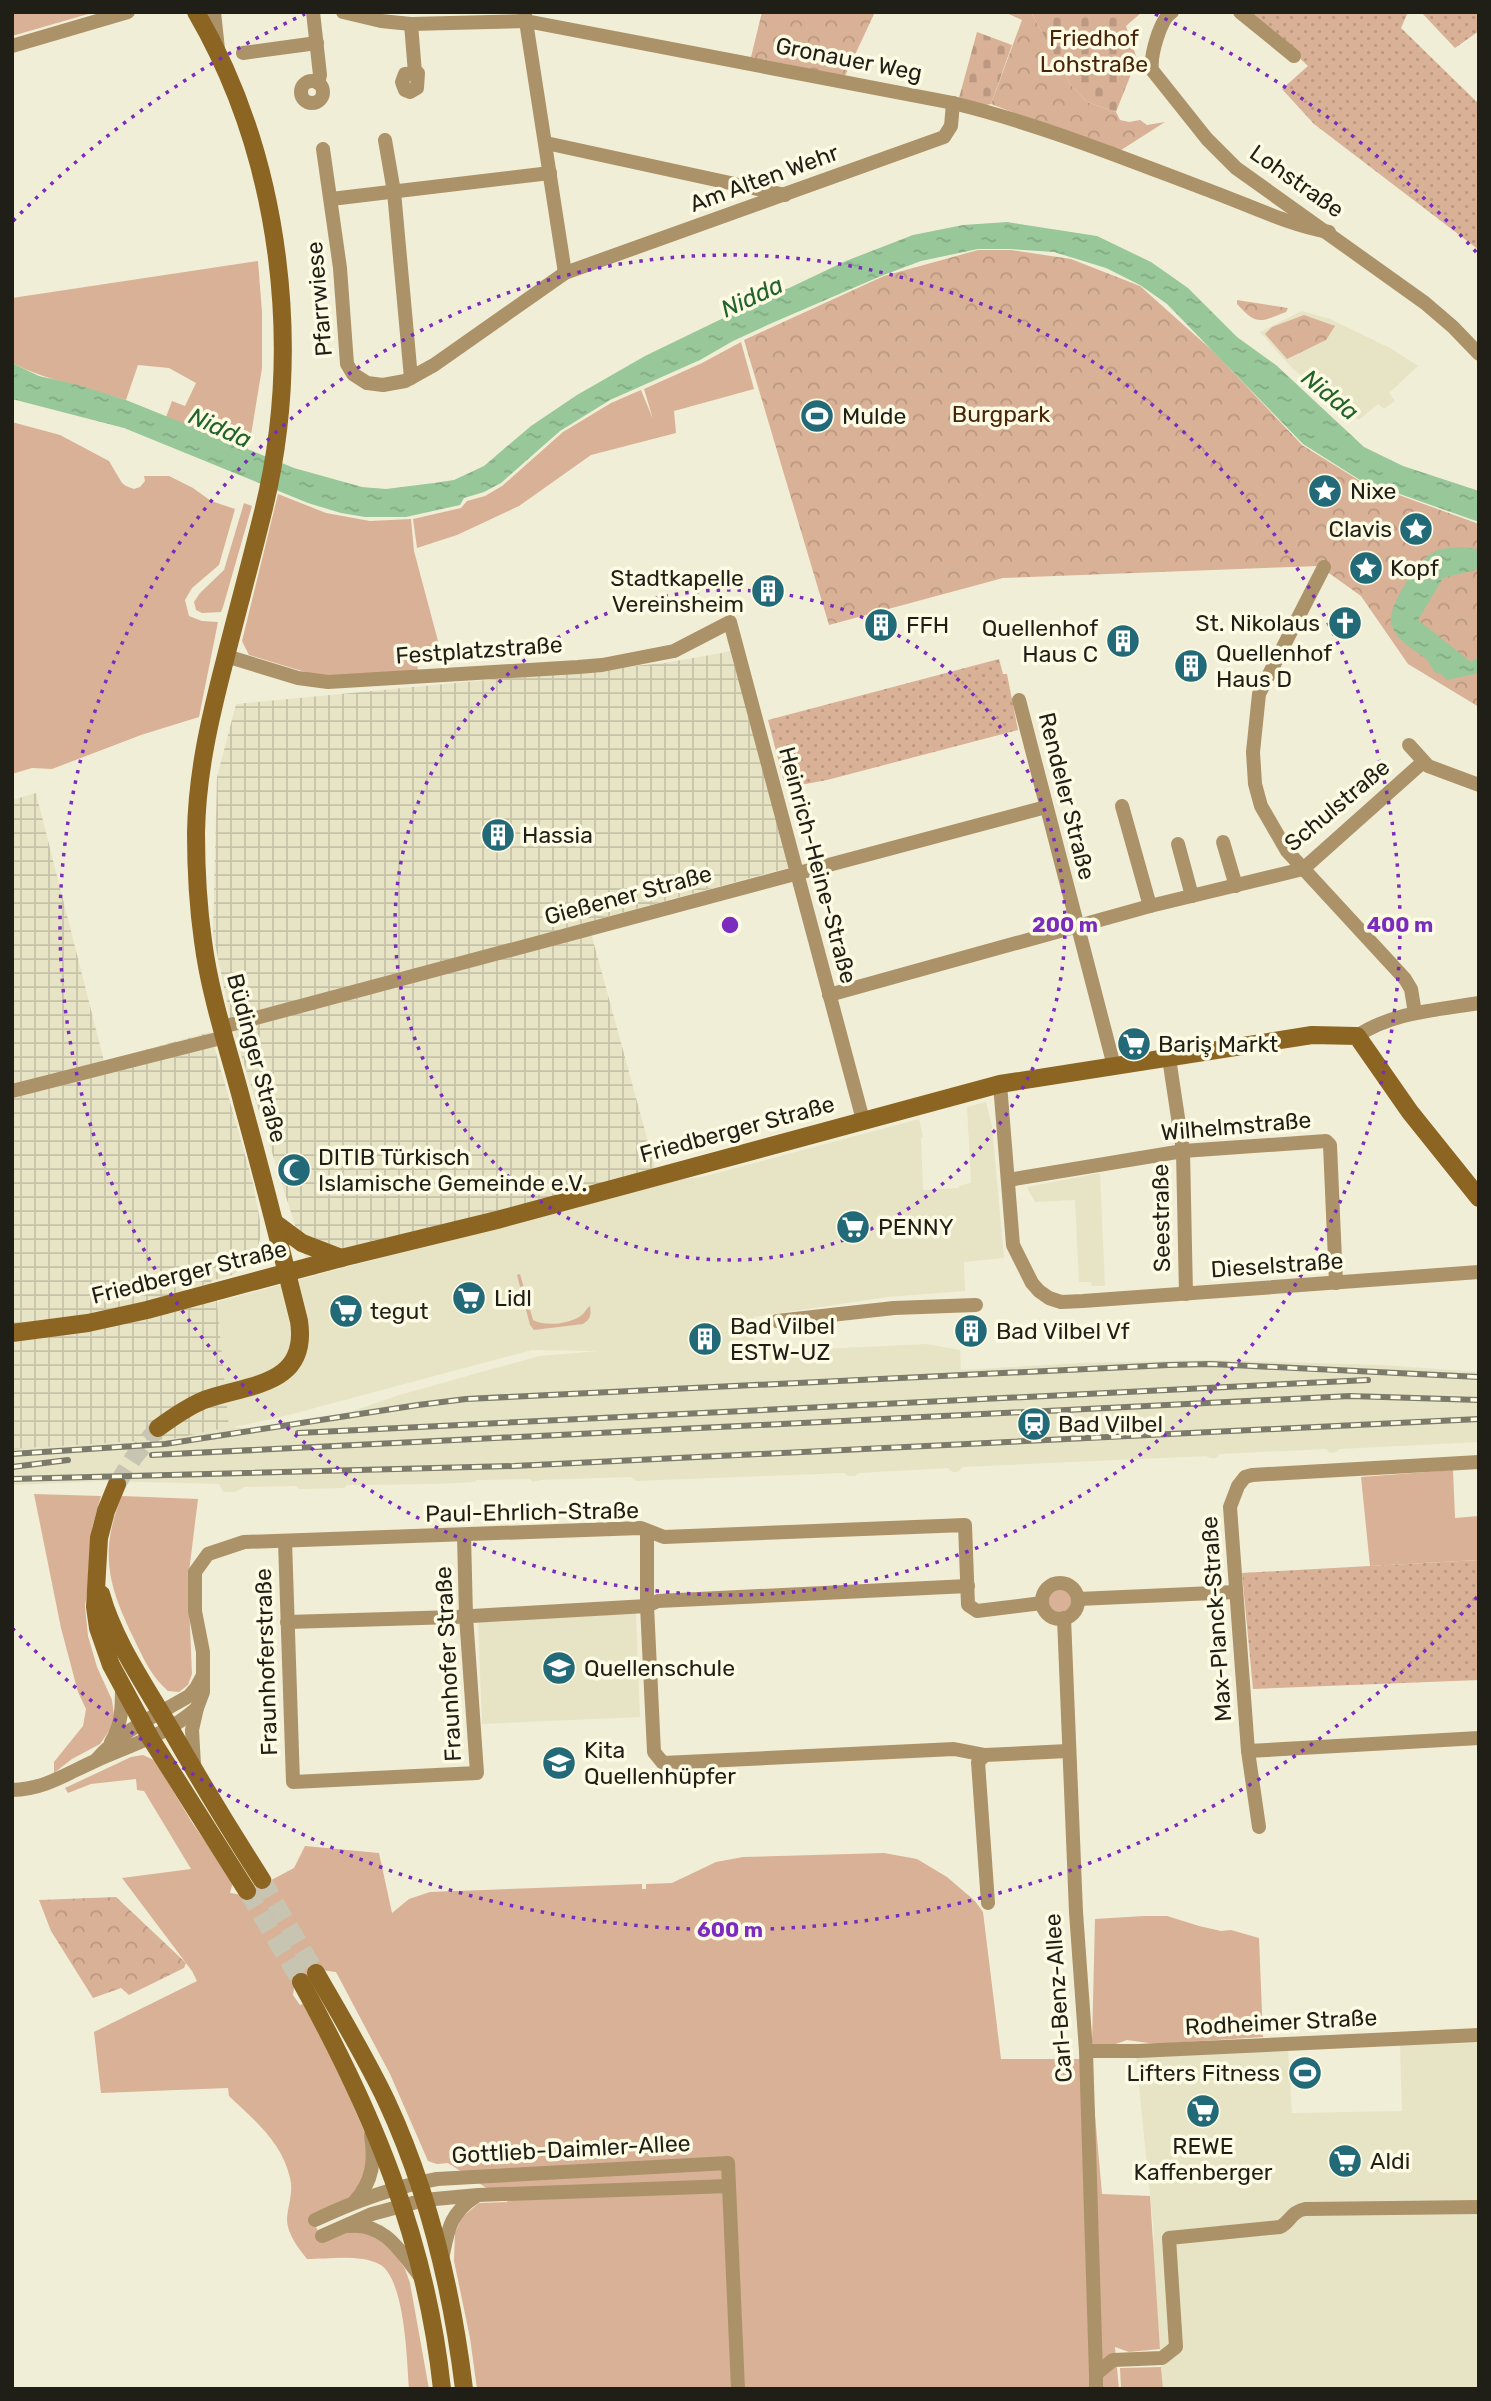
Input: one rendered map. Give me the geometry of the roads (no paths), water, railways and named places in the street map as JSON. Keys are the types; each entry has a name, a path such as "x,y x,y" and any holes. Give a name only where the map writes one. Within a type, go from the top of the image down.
{"main road":[{"name":"Büdinger Straße","path":"158,1428 204,1401 267,1383 286,1369 297,1351 301,1336 275,1223 223,1032 203,941 198,885 197,811 206,735 262,519 277,433 282,345 280,287 265,192 252,142 219,54 196,12"},
{"name":"Friedberger Straße","path":"12,1333 88,1323 148,1310 341,1258 497,1220 1000,1084 1312,1035 1357,1036"},
{"path":"1357,1036 1410,1112 1479,1198"},
{"path":"1451,1163 1479,1190"},
{"path":"275,1223 302,1243 341,1258"},
{"path":"117,1484 101,1529 95,1607 98,1628 111,1665 146,1731 247,1891"},
{"path":"98,1580 108,1614 140,1678 262,1880"},
{"path":"442,2389 423,2280 400,2195 367,2110 308,1977 366,2059 386,2100 421,2191 442,2261 455,2323 464,2389"}],"street":[{"path":"12,46 128,12"},
{"path":"214,12 219,54"},
{"path":"313,12 320,75 318,83"},
{"name":"Gronauer Weg","path":"343,12 381,21 411,23 525,17 953,103 1007,118 1310,229 1329,232"},
{"name":"Lohstraße","path":"1172,12 1163,19 1151,61 1156,76 1207,139 1237,168 1425,303 1479,354"},
{"path":"1240,12 1294,57"},
{"path":"525,17 565,273"},
{"path":"411,23 415,73"},
{"path":"243,53 317,43"},
{"name":"Am Alten Wehr","path":"565,273 944,137 951,126 953,103"},
{"path":"385,140 394,192 411,378"},
{"path":"546,143 786,195"},
{"name":"Pfarrwiese","path":"323,149 341,282 347,364 359,379 379,385 399,383 411,378 468,342 565,273"},
{"path":"331,199 551,173"},
{"path":"1324,567 1261,689 1253,771 1261,806 1283,845 1405,979 1411,989 1415,1013"},
{"name":"Festplatzstraße","path":"226,656 298,678 328,682 579,667 674,651 730,622"},
{"name":"Heinrich-Heine-Straße","path":"730,622 863,1120"},
{"name":"Rendeler Straße","path":"1019,700 1114,1066"},
{"name":"Schulstraße","path":"1409,745 1423,761 1438,770 1479,785"},
{"name":"Schulstraße","path":"829,995 1150,906 1303,869 1423,761"},
{"path":"1122,806 1150,906"},
{"name":"Gießener Straße","path":"12,1091 797,873 1046,807"},
{"path":"1223,842 1236,886"},
{"path":"1178,844 1192,896"},
{"name":"Friedberger Straße","path":"1357,1036 1373,1026 1415,1013 1479,1003"},
{"name":"Seestraße","path":"1168,1058 1183,1151 1186,1294"},
{"name":"Dieselstraße","path":"1000,1084 1013,1245 1032,1283 1049,1298 1080,1301 1479,1272"},
{"name":"Wilhelmstraße","path":"1008,1180 1183,1151 1328,1142 1336,1283"},
{"path":"777,1321 894,1308 976,1304"},
{"name":"Max-Planck-Straße","path":"1259,1828 1248,1751 1230,1507 1238,1486 1245,1477 1479,1462"},
{"name":"Paul-Ehrlich-Straße","path":"195,1773 192,1738 197,1708 204,1692 203,1652 195,1611 195,1572 208,1554 244,1542 641,1528 664,1537 965,1525 968,1605 977,1611 1042,1603"},
{"path":"647,1531 647,1606 654,1752 663,1763 954,1749 981,1759 1068,1751"},
{"name":"Fraunhofer Straße","path":"293,1782 477,1773 466,1616 464,1535"},
{"name":"Fraunhoferstraße","path":"285,1541 293,1782"},
{"path":"1059,1583 1070,1586 1078,1599 1073,1613 1064,1619 1049,1616 1042,1603 1046,1589 1059,1583"},
{"path":"287,1622 466,1616 647,1606 658,1601 968,1586"},
{"path":"1078,1599 1236,1592"},
{"name":"Carl-Benz-Allee","path":"1064,1619 1076,1912 1086,2051 1096,2381"},
{"path":"12,1790 46,1785 95,1761 146,1731 160,1712 189,1696 203,1676"},
{"path":"95,1761 117,1732 122,1686"},
{"path":"111,1743 146,1731 170,1728 197,1708"},
{"path":"1248,1751 1479,1738"},
{"path":"981,1759 988,1903"},
{"name":"Rodheimer Straße","path":"1086,2051 1138,2051 1479,2035"},
{"path":"355,2201 367,2185 372,2170 373,2151 367,2110"},
{"name":"Gottlieb-Daimler-Allee","path":"728,2163 729,2186 478,2195 421,2191 451,2178 728,2163"},
{"path":"729,2186 738,2389"},
{"path":"315,2220 355,2201 421,2191"},
{"path":"322,2236 400,2195"},
{"name":"Gottlieb-Daimler-Allee","path":"442,2261 453,2217 463,2205 478,2195"},
{"name":"Carl-Benz-Allee","path":"1096,2381 1113,2360 1162,2358 1177,2347 1169,2238 1280,2227 1285,2225 1293,2213 1305,2209 1479,2207"},
{"path":"341,2227 358,2225 385,2234 423,2280"}],"water":[{"path":"1007,222 1097,236 1151,262 1188,288 1237,337 1276,365 1364,447 1403,466 1479,491 1479,522 1360,480 1303,444 1167,304 1140,285 1106,268 1054,252 978,249 921,261 881,276 772,323 700,360 610,400 560,431 501,483 464,498 460,505 406,517 365,517 341,513 308,503 124,428 12,399 12,363 39,376 126,400 294,468 362,487 386,489 454,480 484,466 531,426 577,395 645,356 759,298 789,288 846,261 913,235 963,225"},
{"path":"1458,547 1479,549 1479,569 1443,578 1418,620 1471,662 1479,657 1479,673 1447,680 1440,673 1434,672 1426,659 1402,641 1392,626 1391,618 1404,586 1418,566 1438,550"}],"tunnel":[{"path":"117,1484 134,1457 158,1428"},
{"path":"262,1880 316,1973"},
{"path":"247,1891 301,1982"}],"railway":[{"path":"12,1454 165,1444 466,1399 1211,1364 1479,1377"},
{"path":"298,1433 1368,1380"},
{"path":"152,1455 1350,1396 1479,1400"},
{"path":"12,1479 514,1466 1479,1419"},
{"path":"12,1467 68,1460"}],"place":[{"name":"Mulde","path":"817,416"},
{"name":"Nixe","path":"1325,491"},
{"name":"Clavis","path":"1416,529"},
{"name":"Kopf","path":"1366,568"},
{"name":"Stadtkapelle Vereinsheim","path":"768,591"},
{"name":"St. Nikolaus","path":"1345,623"},
{"name":"FFH","path":"881,625"},
{"name":"Quellenhof Haus C","path":"1123,641"},
{"name":"Quellenhof Haus D","path":"1191,666"},
{"name":"Hassia","path":"498,835"},
{"name":"Bariş Markt","path":"1134,1044"},
{"name":"DITIB Türkisch Islamische Gemeinde e.V.","path":"294,1170"},
{"name":"PENNY","path":"853,1227"},
{"name":"Lidl","path":"469,1298"},
{"name":"tegut","path":"346,1311"},
{"name":"Bad Vilbel Vf","path":"971,1331"},
{"name":"Bad Vilbel ESTW-UZ","path":"705,1339"},
{"name":"Bad Vilbel","path":"1034,1424"},
{"name":"Quellenschule","path":"559,1668"},
{"name":"Kita Quellenhüpfer","path":"559,1763"},
{"name":"Lifters Fitness","path":"1305,2073"},
{"name":"REWE Kaffenberger","path":"1203,2111"},
{"name":"Aldi","path":"1345,2161"}],"park label":[{"name":"Friedhof Lohstraße","path":"1094,51"},
{"name":"Burgpark","path":"1001,414"}],"water label":[{"name":"Nidda","path":"752,297"},
{"name":"Nidda","path":"1330,395"},
{"name":"Nidda","path":"220,428"}]}
